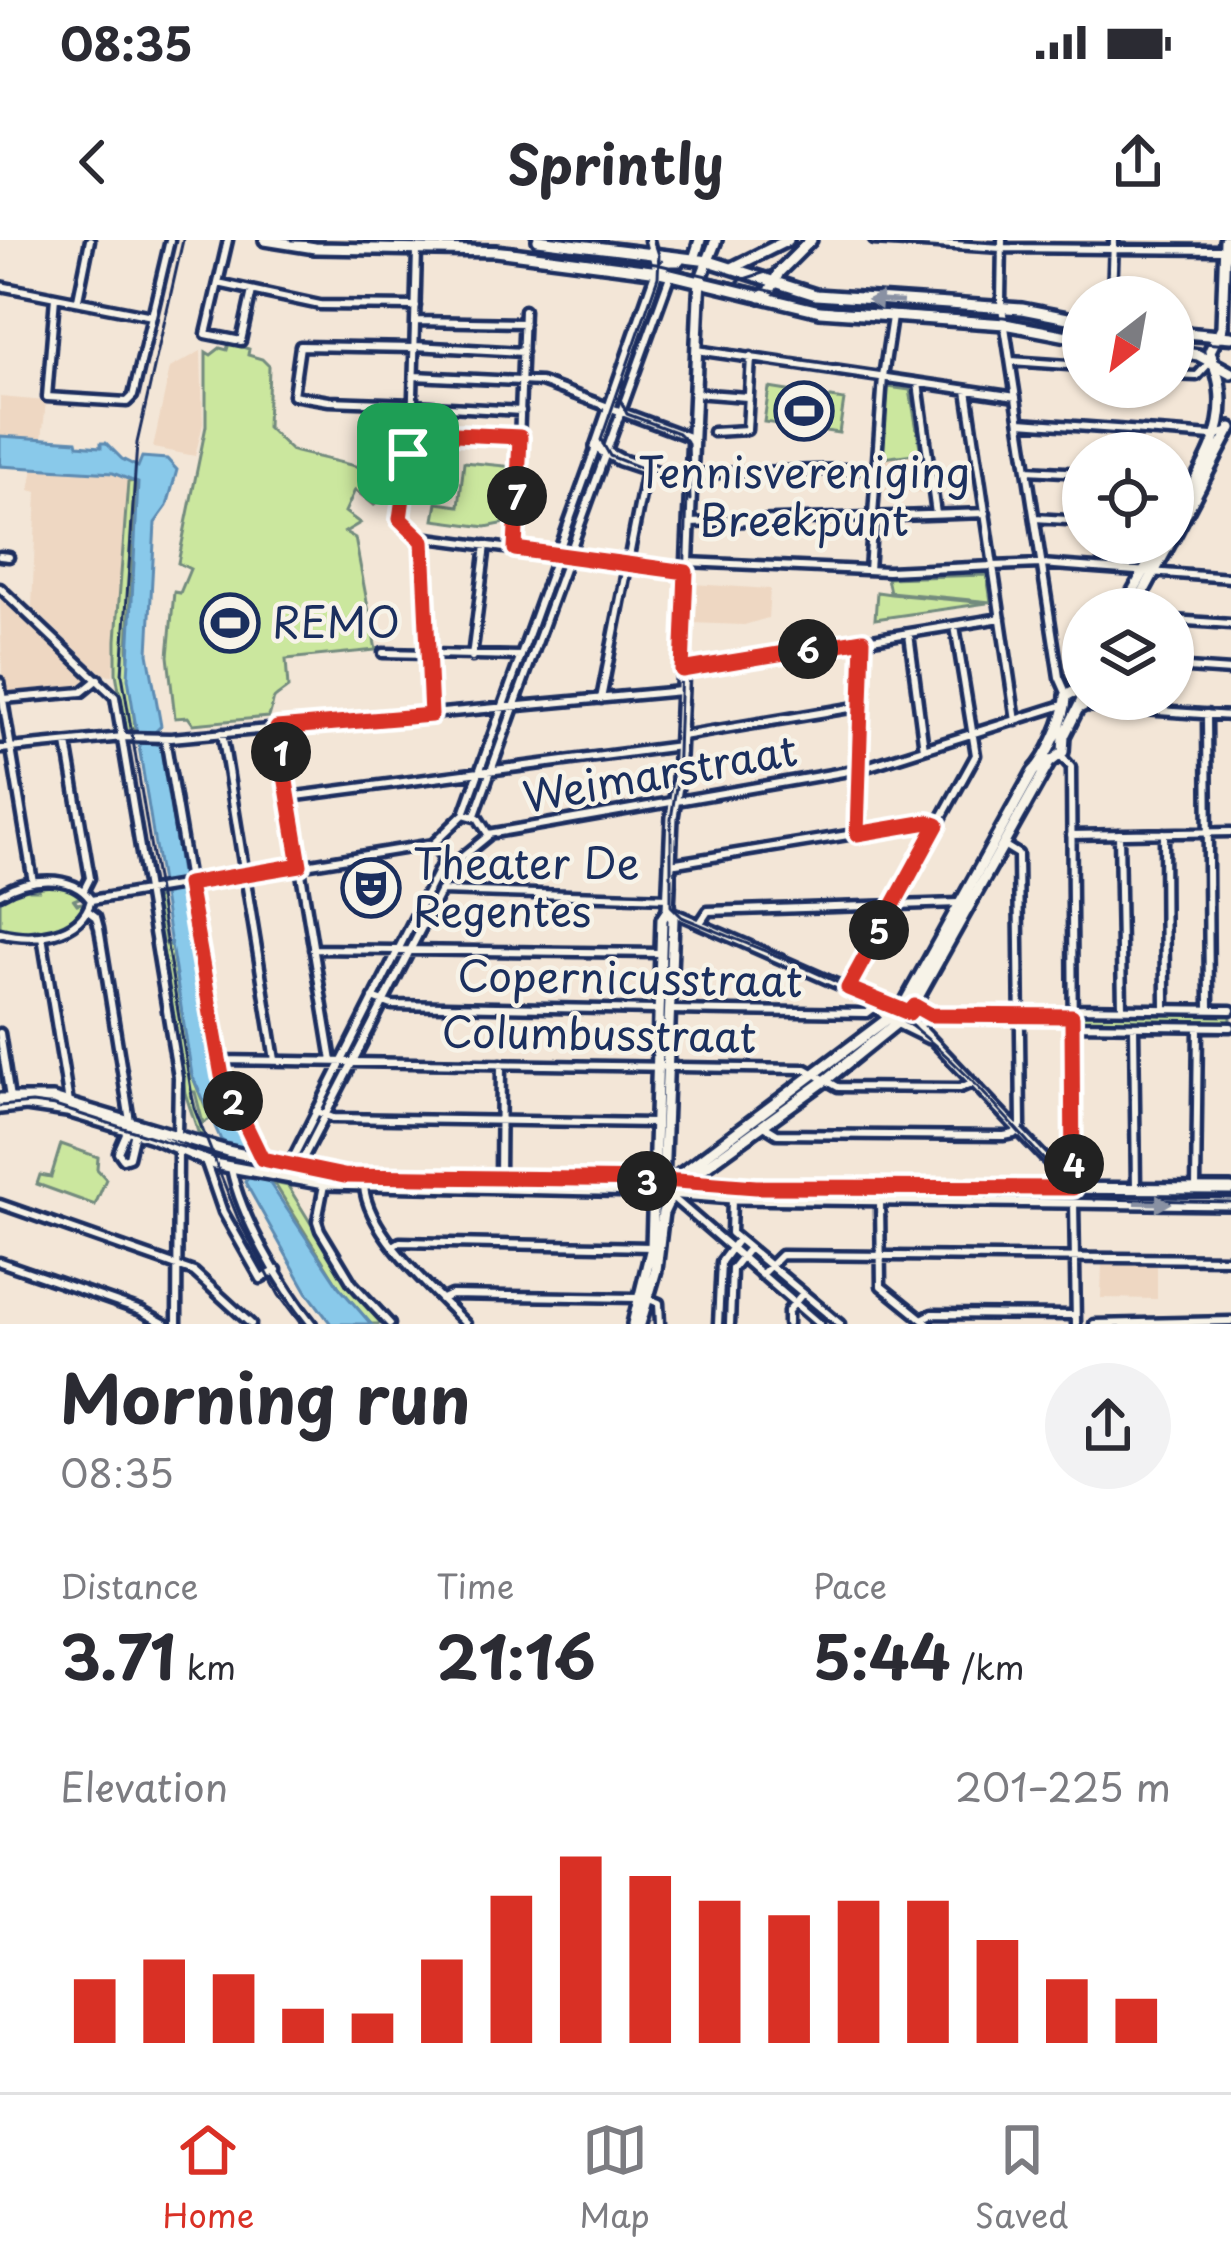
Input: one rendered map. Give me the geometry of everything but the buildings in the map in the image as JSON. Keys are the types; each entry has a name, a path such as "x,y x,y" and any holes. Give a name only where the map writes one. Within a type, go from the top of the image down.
{"street":[{"path":"78,299 90,240"},
{"path":"55,297 47,397 127,402 134,395 170,240"},
{"path":"228,240 206,334 241,341 252,291"},
{"path":"265,240 315,248 478,249 657,272 820,310 1005,324 1062,335"},
{"path":"538,240 710,261 837,298 1002,308 1062,318"},
{"path":"475,815 615,410 657,272 652,240"},
{"path":"691,259 700,240"},
{"path":"636,1324 660,1249 663,1213 674,920 669,904 667,812 674,802 680,741 689,479 700,434 694,394 700,281 716,240"},
{"path":"760,296 774,283 788,240"},
{"path":"732,268 779,258 811,240"},
{"path":"874,240 1114,250 1223,247 1225,336 1211,349 1222,403 1218,434 1194,480"},
{"path":"1113,276 1114,240"},
{"path":"1002,244 1002,308 1062,686"},
{"path":"417,249 412,432 400,519 421,537 670,570 1041,564 1231,578"},
{"path":"657,272 669,262 691,259"},
{"path":"615,410 670,276"},
{"path":"218,283 320,305 416,306"},
{"path":"0,286 152,316"},
{"path":"515,549 524,310"},
{"path":"869,570 892,317"},
{"path":"416,321 524,323"},
{"path":"1194,334 1225,336"},
{"path":"521,411 293,395 301,346 523,352"},
{"path":"697,350 1016,397"},
{"path":"414,376 546,384 700,434 746,430 751,357"},
{"path":"1194,357 1231,373"},
{"path":"1011,362 1062,365"},
{"path":"1194,376 1212,362"},
{"path":"918,383 936,514"},
{"path":"967,390 1016,721"},
{"path":"694,394 747,397"},
{"path":"1020,422 1218,434 1231,430"},
{"path":"1194,500 1231,430"},
{"path":"412,432 520,437"},
{"path":"601,450 646,470 689,479 876,468"},
{"path":"91,900 433,844 464,814 557,554 601,450"},
{"path":"601,699 646,470"},
{"path":"1027,470 1062,472"},
{"path":"688,523 986,513"},
{"path":"1035,518 1062,520"},
{"path":"421,537 431,715"},
{"path":"472,657 486,545"},
{"path":"1143,588 1152,564"},
{"path":"1138,588 1155,564"},
{"path":"0,588 115,697 178,1078 177,1324"},
{"path":"682,670 1001,618"},
{"path":"1194,621 1231,624"},
{"path":"848,988 976,755 955,626"},
{"path":"909,633 924,749"},
{"path":"857,834 863,640"},
{"path":"383,653 521,656"},
{"path":"1194,669 1231,671"},
{"path":"1,700 82,692 98,680"},
{"path":"0,682 33,882"},
{"path":"0,749 681,691"},
{"path":"289,797 680,741 862,706"},
{"name":"Weimarstraat","path":"488,834 860,770 1062,706"},
{"name":"Weimarstraat","path":"1194,712 1231,716"},
{"path":"1207,714 1209,1010"},
{"path":"912,1009 960,903 1054,755 1068,720"},
{"path":"277,728 313,949 337,1061"},
{"path":"222,733 274,1060"},
{"path":"160,738 222,1076 260,1158"},
{"path":"67,743 90,878 84,890"},
{"path":"1054,755 1071,767 1067,1188"},
{"path":"464,814 475,815"},
{"path":"296,1166 455,863 488,834 475,815"},
{"path":"670,860 928,822 937,825"},
{"path":"1071,835 1231,832"},
{"path":"1165,833 1165,1009"},
{"path":"1120,834 1122,1009"},
{"path":"761,1122 777,1133 1009,1136 1017,1131 1021,1125 1018,854 999,843"},
{"path":"663,1187 761,1122 912,1009 999,843"},
{"path":"433,844 444,859 455,863"},
{"path":"292,1180 337,1061 444,859"},
{"path":"0,894 33,882 62,882 84,890 91,900"},
{"path":"440,891 669,904 700,923 848,988 894,1022 928,1039 1067,1188 1074,1203 1076,1320 932,1314 925,1321 881,1286 880,1197"},
{"path":"0,933 42,936 74,924 88,911 91,900"},
{"path":"700,923 709,911 960,903"},
{"path":"645,1298 663,1187 654,1123 662,919 669,904"},
{"path":"88,911 99,928 131,1127"},
{"path":"42,936 69,1103"},
{"path":"313,949 661,953"},
{"path":"373,998 383,1003"},
{"name":"Copernicusstraat","path":"383,1003 867,1013 873,1003"},
{"path":"873,1003 931,1015 1231,1010"},
{"path":"912,1009 928,1039"},
{"path":"921,1024 931,1015"},
{"path":"1072,1016 1134,1026 1231,1027"},
{"path":"1134,1026 1136,1188"},
{"path":"1196,1189 1198,1027"},
{"path":"0,1033 4,1102"},
{"name":"Columbusstraat","path":"219,1060 806,1069 838,1087 960,1088 972,1083"},
{"path":"500,1178 501,1064"},
{"path":"4,1102 41,1097 69,1103 235,1169 364,1186 663,1187 686,1181 715,1162 761,1122"},
{"path":"4,1102 131,1127"},
{"path":"316,1112 326,1116 654,1123"},
{"path":"178,1146 226,1150 344,1176 663,1187 732,1198 1231,1204"},
{"path":"205,1160 223,1212 261,1280 278,1270"},
{"path":"715,1162 719,1184"},
{"path":"235,1169 236,1191 312,1324"},
{"path":"686,1181 756,1187 1231,1189"},
{"path":"324,1184 317,1221 320,1230 352,1283 390,1324"},
{"path":"364,1186 365,1199 393,1246 466,1324"},
{"path":"663,1187 672,1200 819,1324"},
{"path":"732,1198 730,1229 738,1239 840,1324"},
{"path":"0,1204 177,1264 210,1283 251,1324"},
{"path":"718,1324 721,1262 738,1239"},
{"path":"393,1246 400,1242 652,1247"},
{"path":"730,1324 733,1269 749,1248"},
{"path":"761,1275 781,1255 1231,1258"},
{"path":"0,1262 141,1311 165,1324"},
{"path":"788,1324 788,1311 803,1293"},
{"path":"442,1299 451,1295 645,1298 659,1303 660,1324"},
{"path":"1094,1324 1231,1321"}],"shaded area":[{"path":"201,351 203,424 195,456 153,448 170,368"},
{"path":"0,397 46,401 42,440 0,436"},
{"path":"921,453 928,493 880,490 882,458"},
{"path":"34,468 113,473 128,479 113,675 102,674 32,607 37,492 30,490"},
{"path":"693,584 770,589 768,618 744,625 691,623"},
{"path":"0,598 92,679 86,688 3,700"},
{"path":"1102,1262 1157,1262 1157,1299 1101,1298"}],"green space":[{"path":"229,343 249,349 248,355 269,366 267,427 292,451 380,472 384,493 374,505 355,490 345,512 360,523 345,532 355,538 376,650 286,659 288,688 274,700 269,717 193,724 188,717 175,718 168,656 174,592 180,593 190,569 178,563 206,426 206,352 227,350"},
{"path":"888,387 910,390 921,453 882,458"},
{"name":"Tennisvereniging Breekpunt","path":"769,388 844,400 839,433 764,422"},
{"path":"464,462 515,467 511,522 486,527 434,520 437,503 459,506"},
{"path":"136,481 128,649 135,728 126,732 116,640 128,482"},
{"path":"987,575 991,602 890,592 887,578"},
{"path":"877,592 891,594 987,603 875,619"},
{"path":"40,883 70,886 86,895 74,900 87,902 84,909 60,929 38,929 37,934 0,930 0,897 29,885 30,890 39,890"},
{"path":"159,898 192,1075 210,1119 203,1123 195,1092 191,1092 203,1134 199,1135 185,1093 153,899"},
{"path":"1083,1010 1231,1013 1231,1024 1088,1023 1078,1020"},
{"path":"61,1144 98,1157 97,1169 106,1179 95,1205 37,1184 40,1175 51,1177"},
{"path":"266,1181 288,1186 349,1286 384,1324 371,1324 339,1287 276,1186"}],"water":[{"path":"0,436 101,447 106,443 138,467 142,457 167,459 177,470 167,506 155,523 148,653 161,726 155,732 162,748 208,1052 216,1083 249,1144 247,1149 339,1287 371,1324 331,1324 307,1292 245,1182 249,1177 230,1145 221,1140 192,1075 128,678 138,483 113,473 0,466"}],"tram line":[{"path":"183,240 137,443 122,674 194,1108 239,1221 279,1295 301,1324"},
{"path":"291,240 508,246 656,264 834,306 1004,317 1062,328"},
{"path":"654,240 658,277 601,440 610,456 679,483 687,496 671,906 682,917 826,977 906,1022 972,1081 1074,1192 1095,1200"},
{"path":"738,281 772,270 802,240"},
{"path":"1194,342 1231,345"},
{"path":"624,381 620,399 627,414 678,433 688,443 690,500"},
{"path":"0,1106 55,1106 211,1156 344,1182 1231,1202"}],"place":[{"name":"Tennisvereniging Breekpunt","path":"804,411"},
{"name":"REMO","path":"230,623"},
{"name":"Theater De Regentes","path":"371,888"}],"route":[{"path":"412,432 520,437 515,549 686,572 682,670 863,640 857,834 928,822 937,825 848,988 909,1013 915,1006 931,1015 1072,1016 1073,1188 756,1187 664,1180 344,1176 262,1159 222,1076 188,884 300,865 277,728 431,715 423,541 400,519 408,454 412,432"}]}
